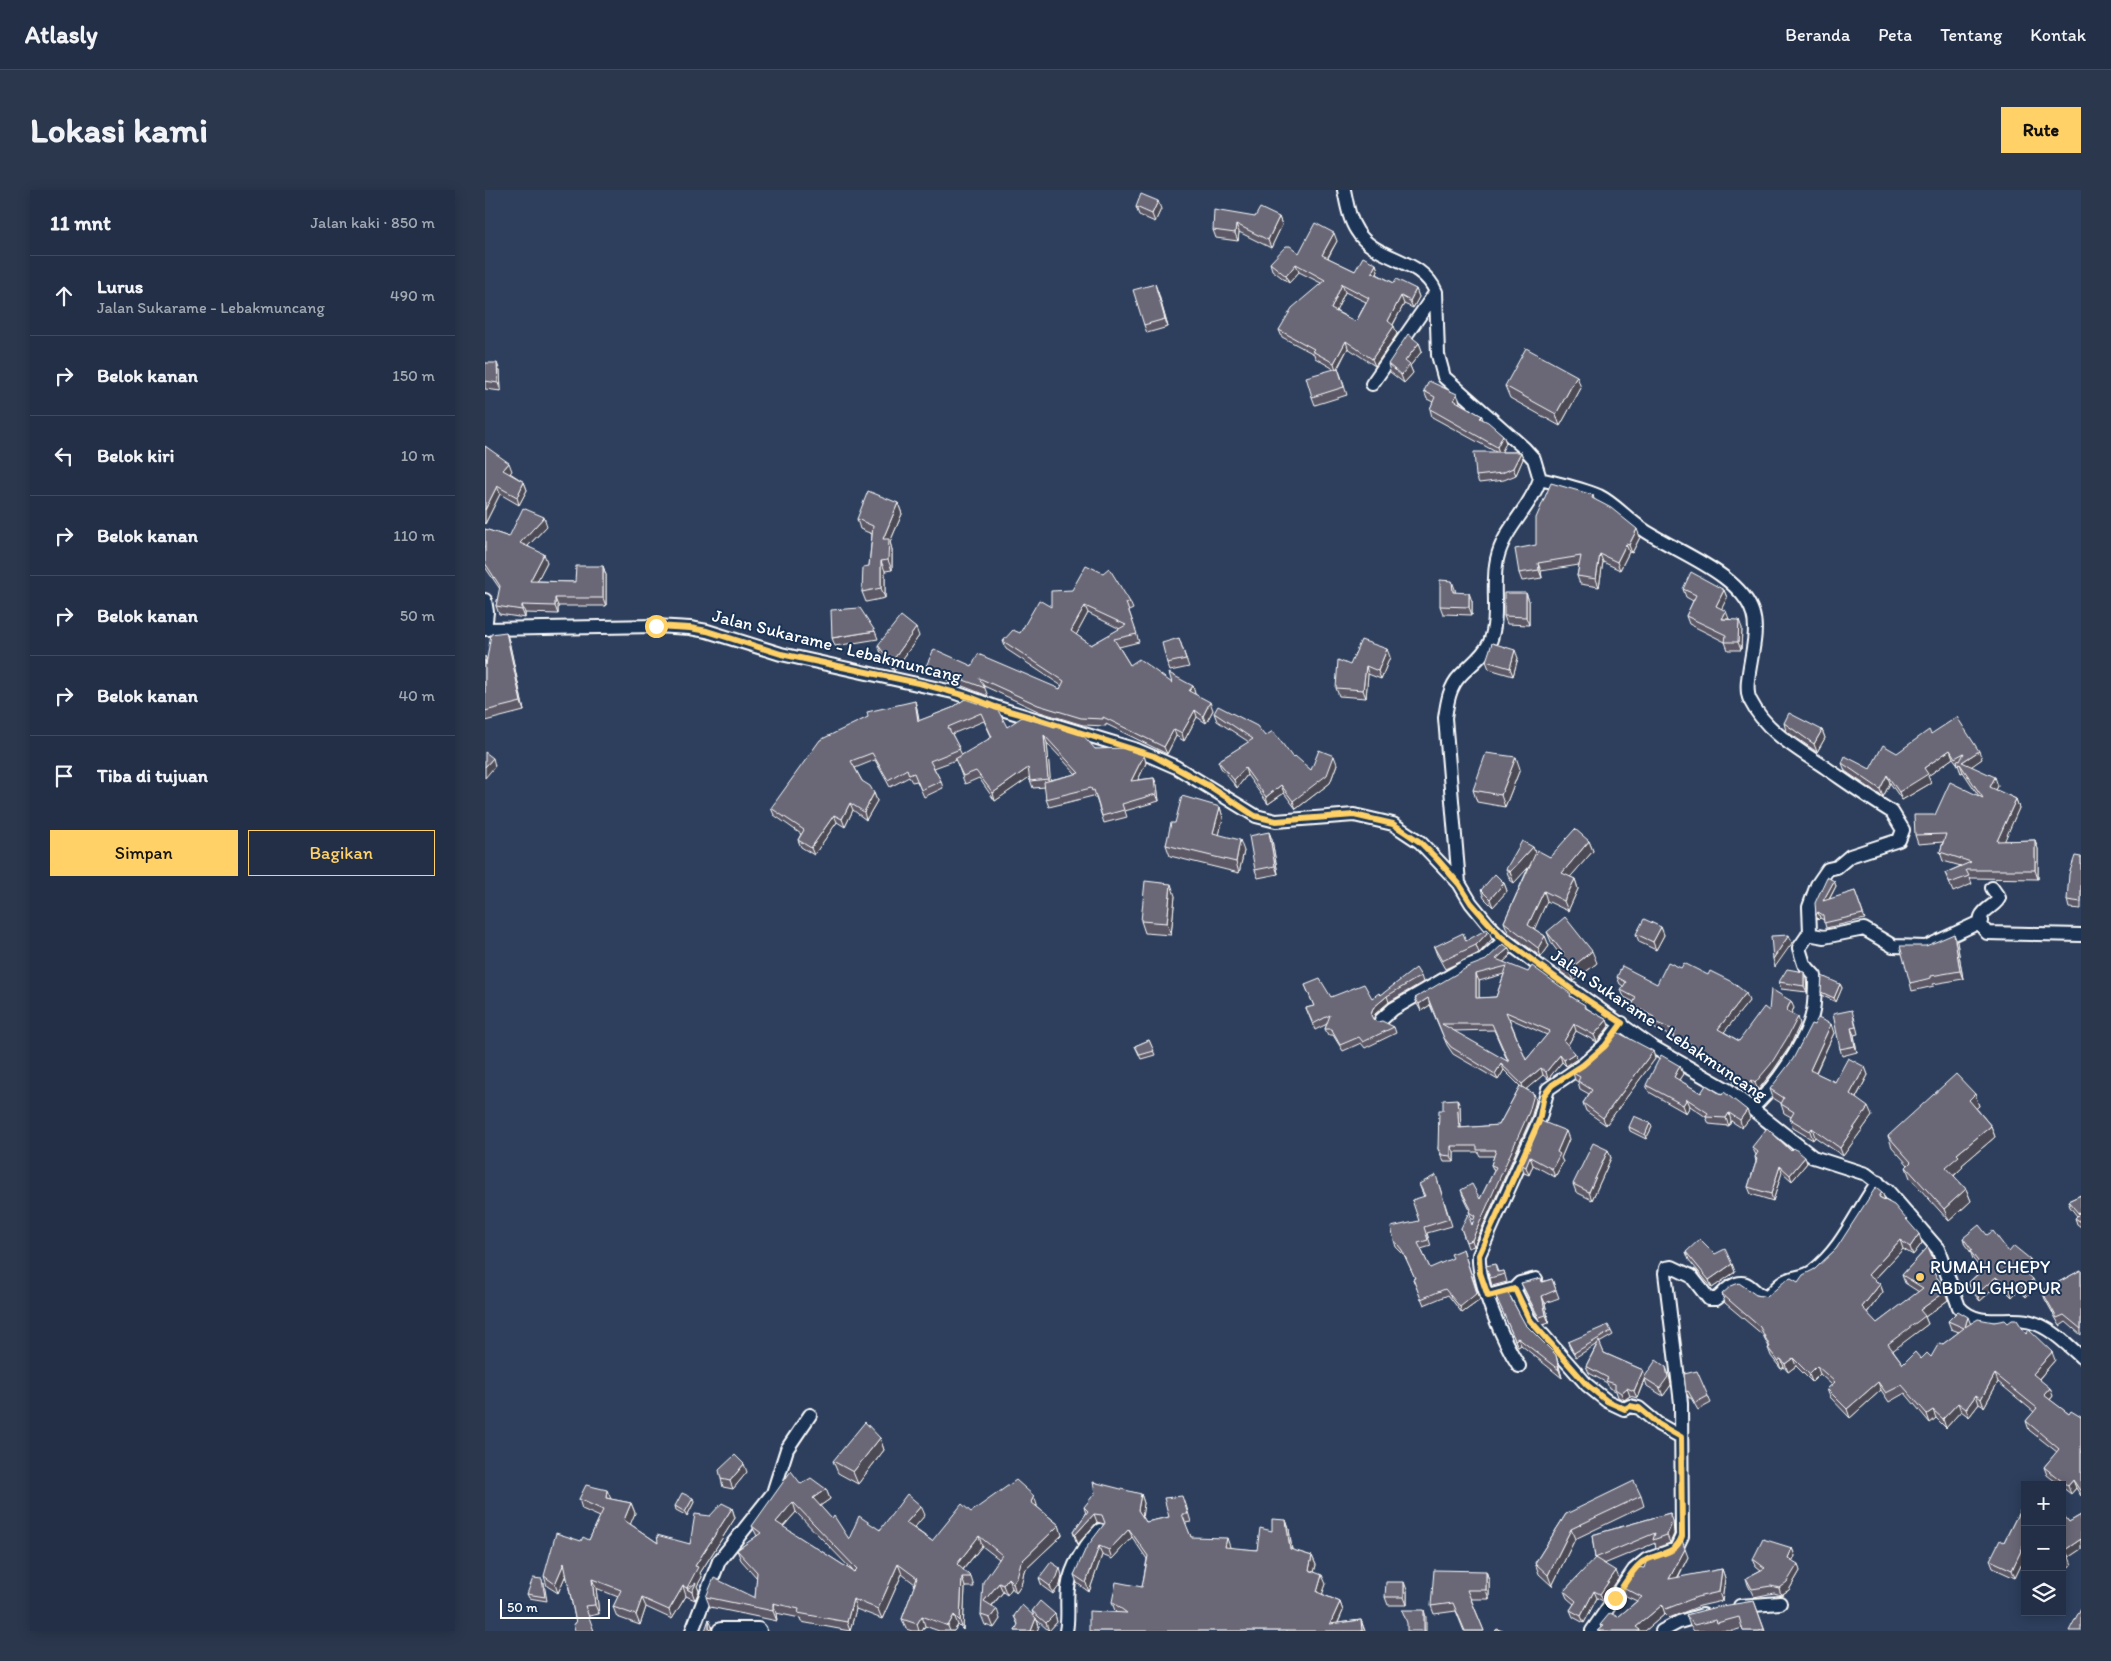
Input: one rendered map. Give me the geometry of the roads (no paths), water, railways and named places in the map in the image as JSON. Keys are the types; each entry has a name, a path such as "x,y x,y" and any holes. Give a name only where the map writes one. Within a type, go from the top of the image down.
{"street":[{"path":"1344,190 1348,209 1357,232 1377,250 1410,264 1426,276 1435,292 1438,355 1444,377 1524,448 1533,459 1540,479 1528,505 1508,532 1497,560 1494,615 1489,644 1483,654 1455,682 1447,704 1445,718 1459,884"},
{"path":"1372,384 1435,292"},
{"path":"1540,479 1587,492 1604,499 1641,528 1698,559 1730,582 1749,603 1754,616 1753,657 1747,688 1750,700 1765,723 1795,748 1892,812 1901,824 1903,830 1899,840 1850,856 1837,867 1828,869 1817,885 1809,907 1808,934 1799,948 1804,964 1815,976 1813,1010 1810,1024 1801,1042 1766,1096 1752,1108"},
{"path":"485,600 487,612 485,629"},
{"name":"Jalan Sukarame - Lebakmuncang","path":"485,629 575,626 690,628 781,654 923,684 1154,756 1211,787 1255,816 1265,820 1276,821 1354,815 1393,824 1420,842 1459,884 1471,903 1505,940 1575,992 1622,1023 1651,1046 1728,1090 1813,1157 1856,1170 1878,1182 1908,1212 1938,1249 1959,1307 1965,1313 1981,1321 2023,1321 2037,1324 2055,1334 2081,1357"},
{"path":"1992,888 1999,895 1999,900 1996,904 1985,909 1982,921 1985,930 1989,934 2081,935"},
{"path":"1808,934 1824,937 1864,929 1893,946 1926,947 1982,921"},
{"path":"1381,1020 1407,1001 1467,966 1483,960 1505,940"},
{"path":"1519,1366 1506,1347 1480,1273 1479,1255 1539,1121 1544,1095 1552,1085 1583,1065 1605,1046 1622,1023"},
{"path":"1593,1631 1635,1570 1646,1560 1673,1551 1682,1536 1681,1403 1665,1273 1666,1268 1672,1267 1691,1276 1709,1299 1716,1299 1729,1287 1741,1282 1749,1284 1765,1297 1768,1297 1782,1283 1802,1277 1813,1271 1833,1253 1860,1207 1878,1182"},
{"path":"1488,1296 1515,1289 1520,1283 1539,1279"},
{"path":"1515,1289 1529,1319 1587,1385 1607,1401 1625,1409 1630,1406 1639,1408 1658,1424 1681,1437"},
{"path":"691,1631 719,1561 773,1493 787,1449 810,1415"},
{"path":"1066,1631 1068,1587 1072,1572 1079,1557 1100,1530"},
{"path":"1728,1608 1780,1603"},
{"path":"1662,1631 1679,1622 1714,1611"},
{"path":"721,1631 758,1631"}],"place":[{"name":"RUMAH CHEPY ABDUL GHOPUR","path":"1920,1277"}]}
